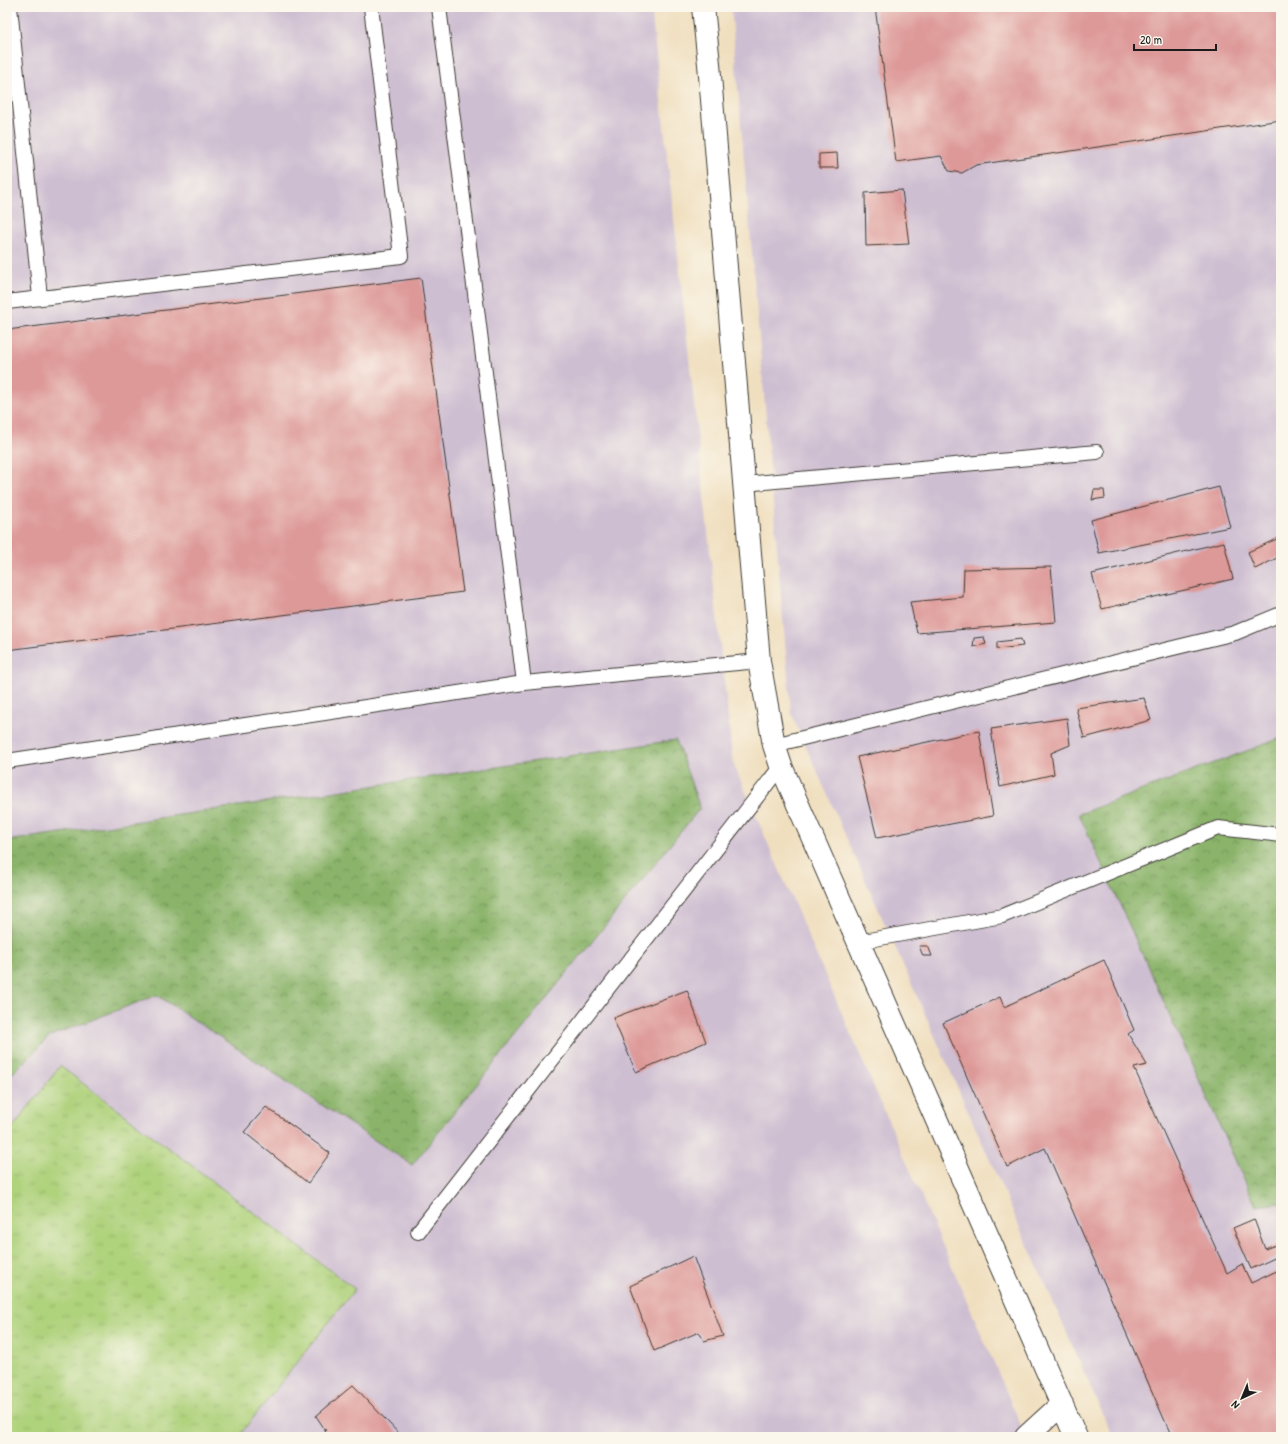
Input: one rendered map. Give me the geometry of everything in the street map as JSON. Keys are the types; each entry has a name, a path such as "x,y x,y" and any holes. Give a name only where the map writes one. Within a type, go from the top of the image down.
{"street":[{"path":"703,7 710,72 759,661 774,745 781,766 1076,1437"},
{"path":"1026,1437 1062,1404"}],"lane":[{"path":"10,7 40,297"},
{"path":"7,302 401,256 371,7"},
{"path":"439,7 524,683"},
{"path":"744,484 1097,452"},
{"path":"774,745 1235,633 1281,614"},
{"path":"7,761 524,683 759,661"},
{"path":"418,1232 781,766"},
{"path":"858,942 1002,916 1218,828 1281,835"}],"shaded area":[{"path":"7,7 651,7 733,763 1026,1437 7,1437"},
{"path":"731,7 1281,7 1281,1437 1113,1437 791,713"}],"green space":[{"path":"1281,738 1281,1203 1256,1206 1079,814"},
{"path":"676,740 700,808 412,1165 157,995 50,1036 7,1079 7,841"},
{"path":"60,1066 355,1289 238,1437 7,1437 7,1135"}],"building":[{"path":"875,7 1281,7 1281,120 976,165 962,173 949,171 941,156 896,162"},
{"path":"837,153 838,168 819,168 819,154"},
{"path":"902,190 909,244 866,246 865,193"},
{"path":"421,278 463,592 7,650 7,330"},
{"path":"1219,487 1230,527 1099,553 1091,520"},
{"path":"1094,490 1104,490 1105,498 1092,500"},
{"path":"1281,537 1281,556 1255,569 1248,552"},
{"path":"1224,542 1233,579 1102,609 1092,574"},
{"path":"1051,567 1056,622 917,633 910,602 963,597 964,569"},
{"path":"984,637 986,644 973,647 974,638"},
{"path":"1021,639 1023,646 997,649 997,642"},
{"path":"1144,698 1151,720 1084,738 1076,708"},
{"path":"1067,718 1070,745 1051,753 1054,774 1000,787 991,729"},
{"path":"979,731 993,816 877,838 857,757"},
{"path":"919,946 928,946 932,956 923,956"},
{"path":"1104,960 1134,1030 1128,1034 1147,1065 1134,1068 1227,1273 1242,1264 1251,1283 1281,1269 1281,1437 1172,1437 1045,1148 1007,1167 943,1023 1000,997 1004,1007"},
{"path":"687,990 706,1042 636,1072 613,1018"},
{"path":"266,1107 330,1153 308,1183 244,1132"},
{"path":"1254,1219 1265,1249 1281,1243 1281,1255 1251,1269 1233,1228"},
{"path":"693,1256 723,1336 704,1341 699,1332 654,1351 630,1286"},
{"path":"353,1385 402,1437 320,1437 326,1431 316,1416"}]}
